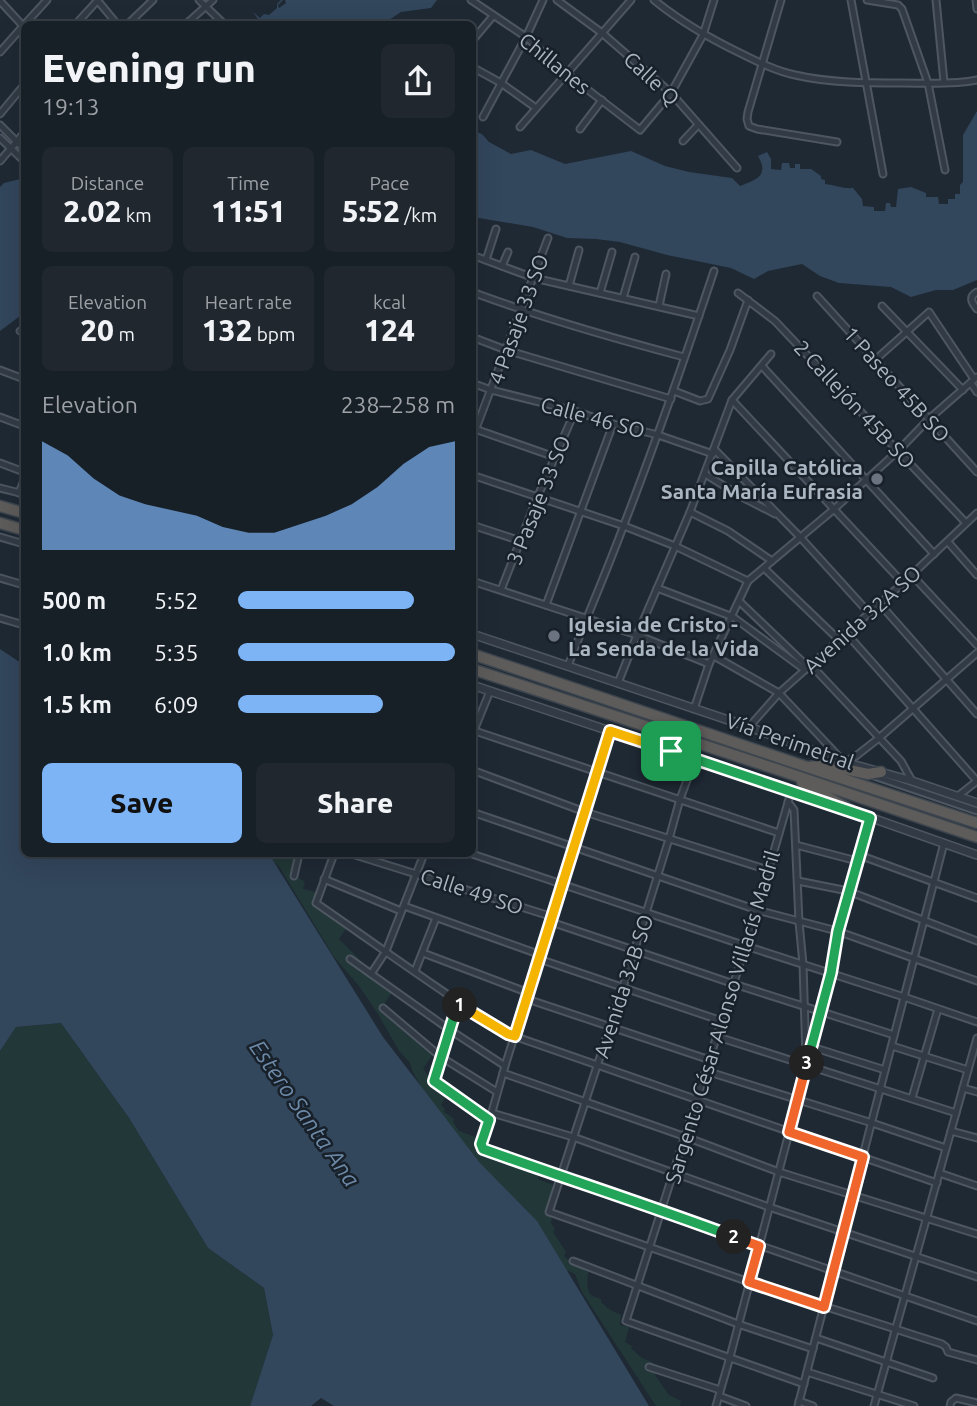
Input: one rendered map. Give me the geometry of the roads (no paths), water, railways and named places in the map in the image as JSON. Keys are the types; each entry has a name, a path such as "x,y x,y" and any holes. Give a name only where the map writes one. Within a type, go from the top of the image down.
{"highway":[{"path":"0,506 21,511"},
{"name":"Vía Perimetral","path":"476,655 977,823"},
{"name":"Vía Perimetral","path":"476,670 977,837"},
{"path":"807,767 826,765 868,774 881,772"},
{"path":"776,769 855,812"}],"street":[{"path":"28,21 47,0"},
{"path":"79,21 98,0 115,21"},
{"path":"131,21 153,0"},
{"path":"199,0 221,21"},
{"path":"190,21 213,0"},
{"name":"Chillanes","path":"471,0 526,37 566,73 638,129 643,128 671,93"},
{"path":"483,117 543,0"},
{"name":"Calle Q","path":"557,0 602,33 671,93 737,167"},
{"path":"520,127 631,0"},
{"path":"654,0 704,35 763,64 793,75 866,83 976,81"},
{"path":"671,93 704,35 714,0"},
{"path":"781,0 747,123 752,128 837,142"},
{"path":"851,0 883,174"},
{"path":"867,0 898,5 902,9 928,83 945,170"},
{"path":"936,0 944,82"},
{"path":"976,0 977,9"},
{"path":"0,1 21,23"},
{"path":"476,36 493,16"},
{"path":"0,52 21,29"},
{"path":"476,69 536,108"},
{"path":"0,114 21,89"},
{"path":"580,129 602,100"},
{"path":"0,125 21,146"},
{"path":"683,141 698,125"},
{"path":"0,161 21,136"},
{"path":"0,138 21,158"},
{"path":"486,260 496,229"},
{"name":"4 Pasaje 33 SO","path":"476,424 548,238"},
{"path":"569,286 579,250"},
{"path":"502,266 508,252"},
{"path":"600,293 612,252"},
{"path":"476,256 534,278 699,316"},
{"path":"623,298 635,257"},
{"path":"568,666 658,435 714,271"},
{"path":"659,306 666,274"},
{"path":"977,292 972,296 977,310"},
{"path":"476,293 602,336 684,357"},
{"name":"2 Callejón 45B SO","path":"738,293 775,321 966,523"},
{"name":"1 Paseo 45B SO","path":"817,296 977,472"},
{"path":"674,390 700,401 708,398 730,350 748,300"},
{"path":"882,306 963,390"},
{"path":"876,360 929,312 974,380 977,392"},
{"path":"476,339 671,399"},
{"path":"618,683 690,512 732,400 771,354"},
{"path":"762,366 934,554"},
{"path":"0,370 21,378"},
{"path":"694,709 709,664 748,581 801,538 974,380"},
{"name":"Calle 46 SO","path":"476,384 714,451"},
{"path":"732,400 903,583"},
{"name":"3 Pasaje 33 SO","path":"501,590 575,411"},
{"path":"0,417 21,425"},
{"path":"546,605 613,424"},
{"path":"476,430 555,457"},
{"path":"714,451 801,538 869,613"},
{"path":"0,463 21,471"},
{"path":"705,474 780,517"},
{"path":"476,476 624,526 675,546 748,581"},
{"path":"0,488 21,493"},
{"path":"690,512 728,531 772,562"},
{"name":"Avenida 32A SO","path":"749,727 779,693 912,575 977,513"},
{"path":"476,525 521,541"},
{"path":"0,546 1,538 21,543"},
{"path":"948,542 977,575"},
{"path":"764,568 839,640"},
{"path":"912,575 977,645"},
{"path":"0,579 21,584"},
{"path":"476,582 586,617 709,664"},
{"path":"657,588 733,617 808,667"},
{"path":"739,601 879,738 901,761 912,781"},
{"path":"880,604 977,714"},
{"path":"0,618 21,624"},
{"path":"846,634 977,781 958,796"},
{"name":"Vía Perimetral","path":"476,635 749,727 844,762 977,803"},
{"path":"714,656 779,693 844,762 879,738 977,653"},
{"path":"476,686 977,855"},
{"path":"476,724 490,691"},
{"path":"610,731 481,1144 483,1149 977,1321"},
{"path":"476,732 779,833"},
{"name":"Avenida 32B SO","path":"650,1248 549,1212 695,759"},
{"path":"476,771 585,812 768,870"},
{"path":"868,774 977,811"},
{"name":"Sargento César Alonso Villacís Madril","path":"730,1357 626,1321 718,1037 791,792"},
{"path":"788,802 794,810 807,1066"},
{"path":"476,814 757,910 838,931 977,981"},
{"path":"716,1406 831,973 848,891 870,818"},
{"path":"813,1406 799,1404 944,843"},
{"path":"796,845 858,858 977,898"},
{"path":"476,855 977,1022"},
{"path":"294,876 298,857"},
{"path":"333,857 316,903 458,1003 508,1034 936,1183"},
{"name":"Calle 49 SO","path":"362,857 416,873 734,984 894,1035"},
{"path":"371,974 386,951 423,857"},
{"path":"324,879 722,1021"},
{"path":"798,881 848,891 977,941"},
{"path":"415,971 436,918"},
{"path":"423,953 528,996 710,1060"},
{"path":"350,959 504,1070 779,1172 977,1234"},
{"path":"458,1003 434,1081 489,1120"},
{"path":"383,1008 441,1057 497,1092"},
{"path":"912,1098 938,1009"},
{"path":"718,1037 956,1112"},
{"path":"874,1406 977,1038"},
{"path":"892,1046 968,1070"},
{"path":"812,1047 885,1070"},
{"path":"706,1071 872,1122 946,1148"},
{"path":"963,1088 977,1093"},
{"path":"492,1113 573,1137 977,1277"},
{"path":"951,1131 977,1138"},
{"path":"939,1173 977,1186"},
{"path":"650,1248 943,1344 948,1352 977,1360"},
{"path":"573,1261 738,1324 813,1349"},
{"path":"816,1338 933,1378"},
{"path":"730,1357 804,1384"},
{"path":"649,1367 746,1406"},
{"path":"807,1372 914,1406"},
{"path":"950,1406 956,1398 977,1403"}],"water":[{"path":"283,0 278,5 279,8 286,3 285,0 437,0 431,8 401,12 388,21 257,21 253,12 260,18 264,14 269,15 277,8 277,4"},
{"path":"977,111 977,280 953,290 936,290 911,297 891,287 839,283 820,276 802,264 768,271 754,279 731,268 620,242 567,238 533,227 476,218 476,132 511,154 531,150 565,164 631,151 665,166 732,178 740,186 751,182 762,173 758,156 767,152 771,159 771,169 781,170 782,163 789,163 790,168 800,164 800,169 811,169 825,180 825,184 853,188 862,199 863,206 874,207 874,211 885,211 886,203 896,207 898,189 911,187 926,193 926,197 938,197 939,204 948,204 948,199 955,199 955,194 960,194 960,185 963,182 963,135"},
{"path":"21,179 21,315 0,331 0,187 4,183"},
{"name":"Estero Santa Ana","path":"0,649 21,663 21,857 271,857 383,1037 480,1163 537,1221 649,1406 334,1406 321,1398 311,1406 250,1406 273,1335 264,1288 208,1248 129,1118 61,1023 16,1027 0,1051"}],"place":[{"name":"Capilla Católica Santa María Eufrasia","path":"877,479"},
{"name":"Iglesia de Cristo - La Senda de la Vida","path":"554,636"}]}
